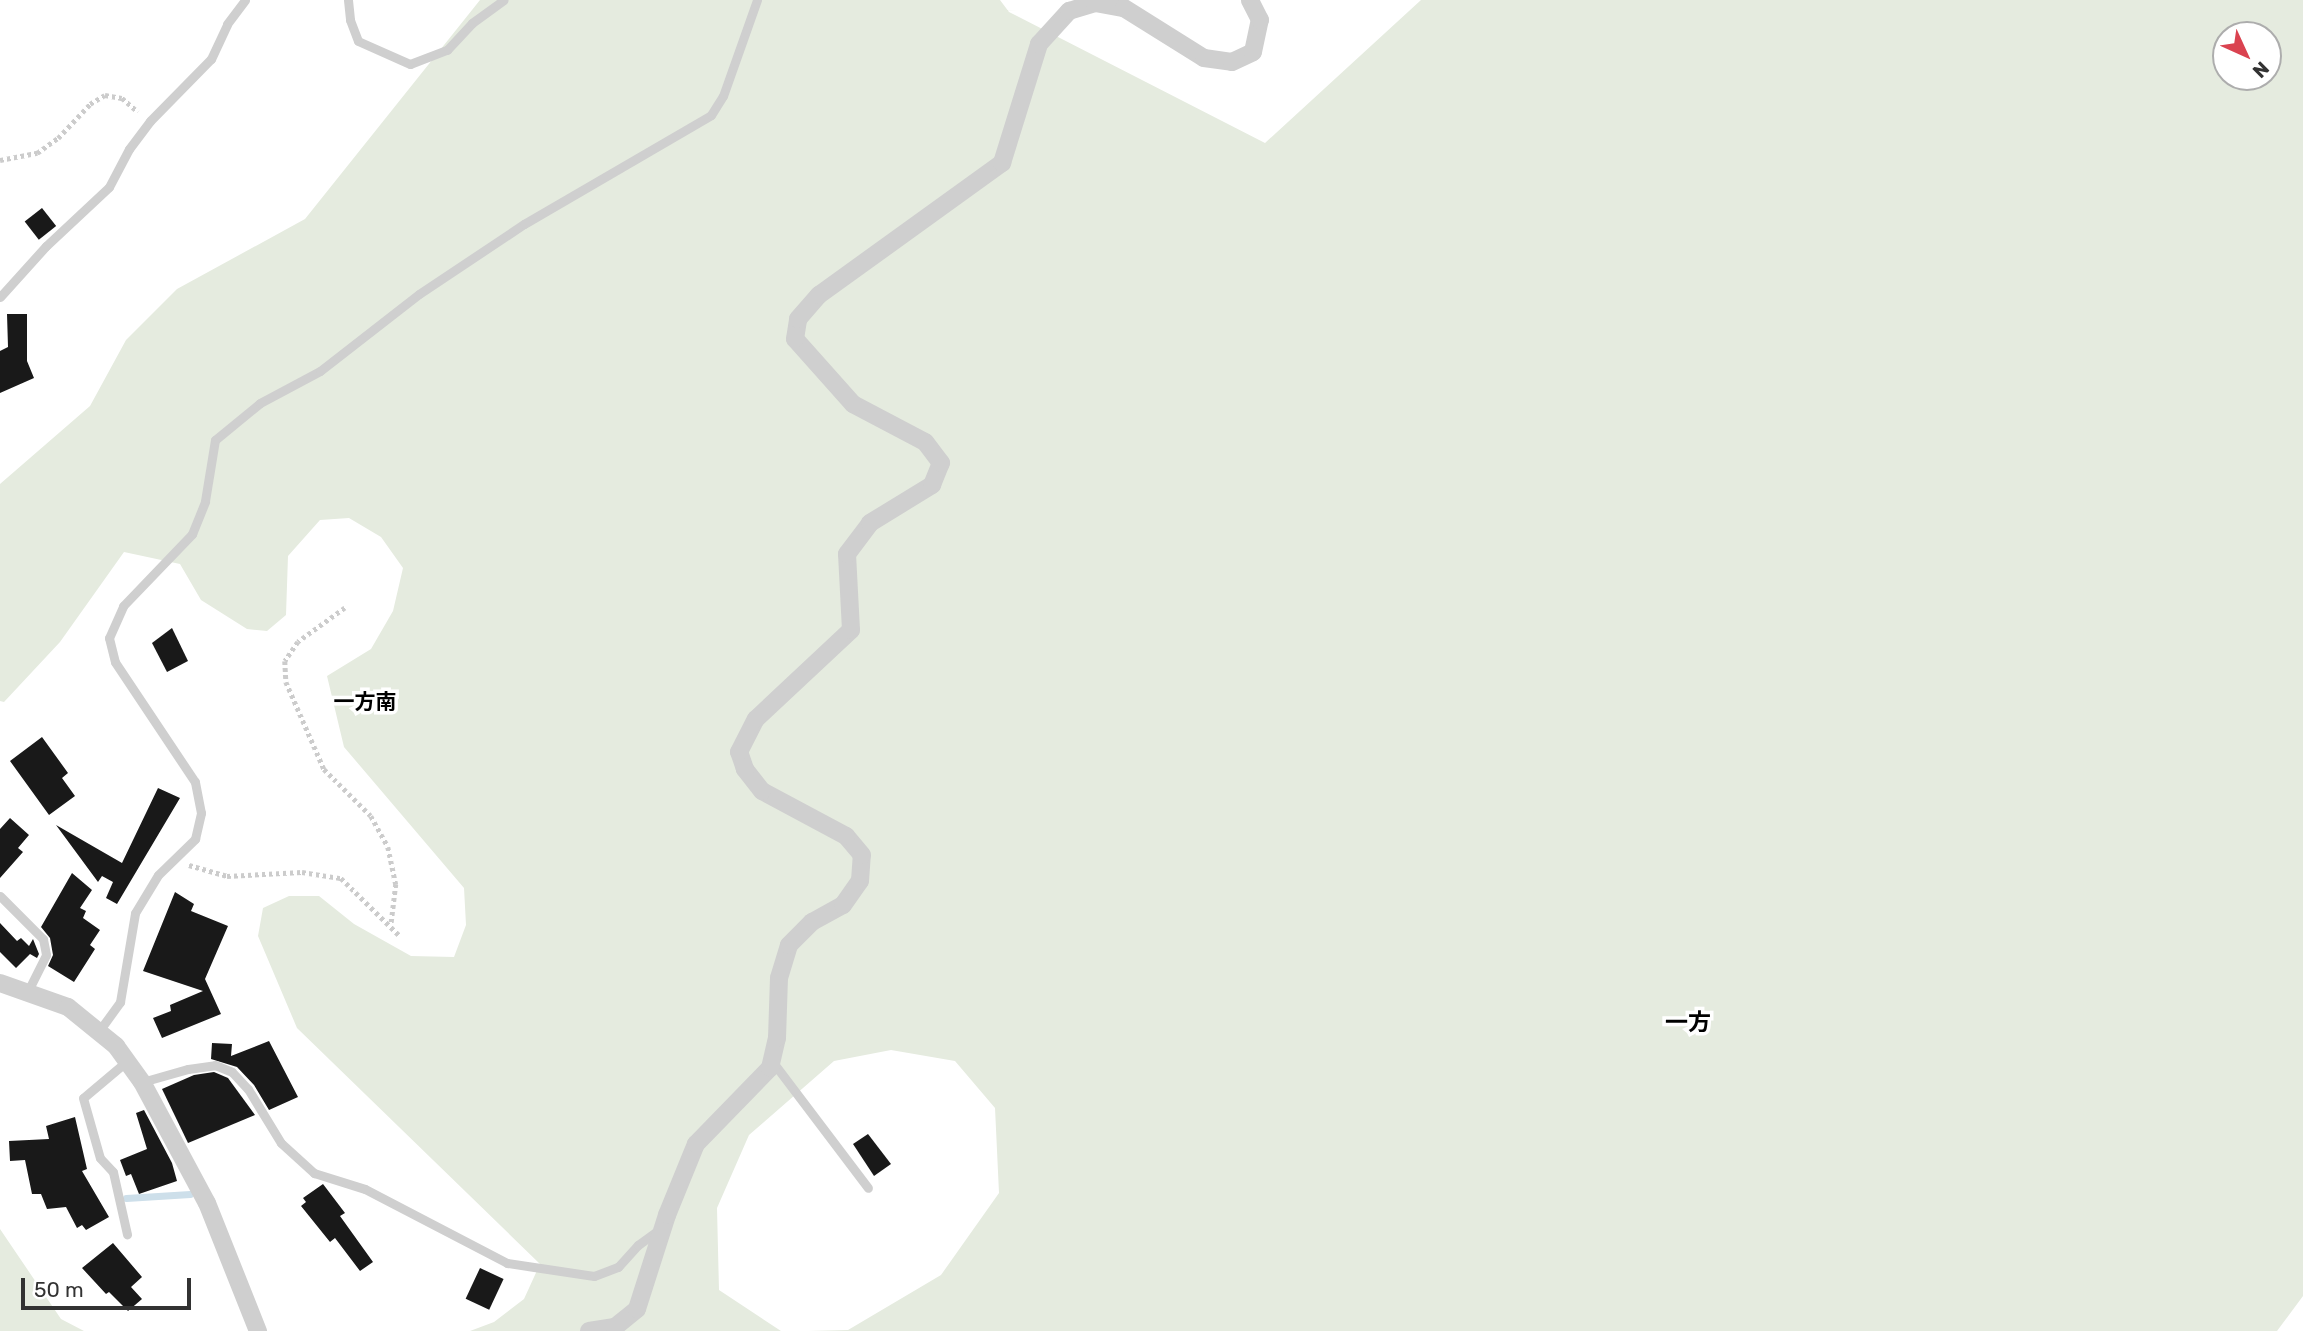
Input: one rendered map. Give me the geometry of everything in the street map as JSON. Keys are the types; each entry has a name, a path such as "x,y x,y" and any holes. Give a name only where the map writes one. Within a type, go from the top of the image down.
{"street":[{"path":"589,1331 615,1327 637,1309 664,1227 696,1144 738,1105 770,1068 776,1038 779,978 789,945 812,922 843,905 860,881 862,855 846,836 762,791 745,769 738,751 756,719 851,630 847,554 870,523 932,485 941,463 925,442 853,404 795,339 797,319 819,295 1002,163 1039,44 1069,10 1095,3 1124,8 1204,58 1232,62 1254,52 1260,20 1250,0"},
{"path":"0,984 68,1007 99,1031 127,1061 142,1082 207,1203 258,1331"}],"lane":[{"path":"0,297 46,246 109,187 129,149 150,121 211,59 227,24 245,0"},
{"path":"348,0 350,20 358,41 410,64 447,50 472,23 504,0"},
{"path":"99,1031 120,1002 135,913 158,876 195,839 201,813 195,782 115,663 109,638 123,606 191,534 205,501 215,440 260,403 320,371 419,294 513,231 710,115 723,96 757,0"},
{"path":"0,896 43,939 46,955 27,993"},
{"path":"772,1060 868,1188"},
{"path":"127,1061 83,1098 100,1158 113,1172 127,1234"},
{"path":"142,1082 188,1069 215,1065 232,1072 248,1089 281,1143 314,1173 365,1189 507,1263 594,1276 618,1267 638,1245 664,1227"}],"path":[{"path":"0,159 37,153 58,138 90,104 105,95 122,98 150,121"},
{"path":"345,608 298,642 285,661 286,682 324,769 370,816 388,847 396,884 391,926"},
{"path":"176,857 189,865 227,876 302,872 341,878 400,936"}],"shaded area":[{"path":"480,0 1000,0 1009,12 1265,143 1421,0 2303,0 2303,1296 2277,1331 808,1331 848,1330 941,1275 999,1193 995,1108 955,1061 891,1050 834,1061 749,1135 717,1208 719,1290 781,1331 470,1331 494,1322 524,1299 540,1264 297,1028 258,936 263,908 289,896 319,896 354,924 411,956 454,957 466,925 464,888 344,747 327,676 371,649 393,611 403,568 381,537 349,518 320,520 288,556 286,615 267,631 247,629 201,600 180,564 124,552 60,642 4,702 0,701 0,484 90,406 126,340 177,289 305,219"},
{"path":"0,1229 61,1319 84,1331 0,1331"}],"building":[{"path":"42,208 56,226 39,240 25,222"},
{"path":"7,314 27,314 27,361 34,378 0,393 0,351 8,347"},
{"path":"172,628 188,661 167,672 152,643"},
{"path":"42,737 68,773 62,778 75,796 49,815 10,761"},
{"path":"158,788 180,798 117,904 106,898 113,882 102,876 98,882 56,825 122,863"},
{"path":"10,818 29,835 18,848 23,852 0,878 0,829"},
{"path":"72,873 92,890 80,908 86,911 83,918 100,930 90,945 95,949 74,982 48,966 53,955 50,938 41,927"},
{"path":"175,892 194,904 191,911 228,926 205,979 221,1014 162,1038 153,1018 171,1011 170,1005 203,991 143,971"},
{"path":"0,923 17,941 21,938 29,946 33,939 39,954 37,958 30,954 16,968 0,952"},
{"path":"269,1041 298,1097 269,1110 254,1085 237,1067 211,1059 212,1043 232,1044 231,1056"},
{"path":"214,1072 228,1078 255,1115 188,1143 162,1089 194,1075"},
{"path":"144,1110 172,1163 177,1181 139,1194 131,1174 126,1176 120,1160 147,1149 136,1113"},
{"path":"75,1117 87,1169 82,1171 109,1217 86,1230 82,1225 77,1228 66,1207 47,1209 41,1194 32,1194 25,1160 10,1161 9,1141 49,1139 46,1126"},
{"path":"868,1134 891,1164 874,1176 853,1144"},
{"path":"323,1184 345,1213 340,1216 373,1262 360,1271 335,1238 330,1242 301,1206 306,1202 303,1198"},
{"path":"113,1243 142,1277 131,1287 142,1299 128,1311 109,1292 106,1294 82,1268"},
{"path":"480,1268 504,1279 489,1310 466,1299"}],"waterway":[{"path":"126,1198 190,1194"}],"district":[{"name":"一方南","path":"365,702"},
{"name":"一方","path":"1688,1022"}]}
